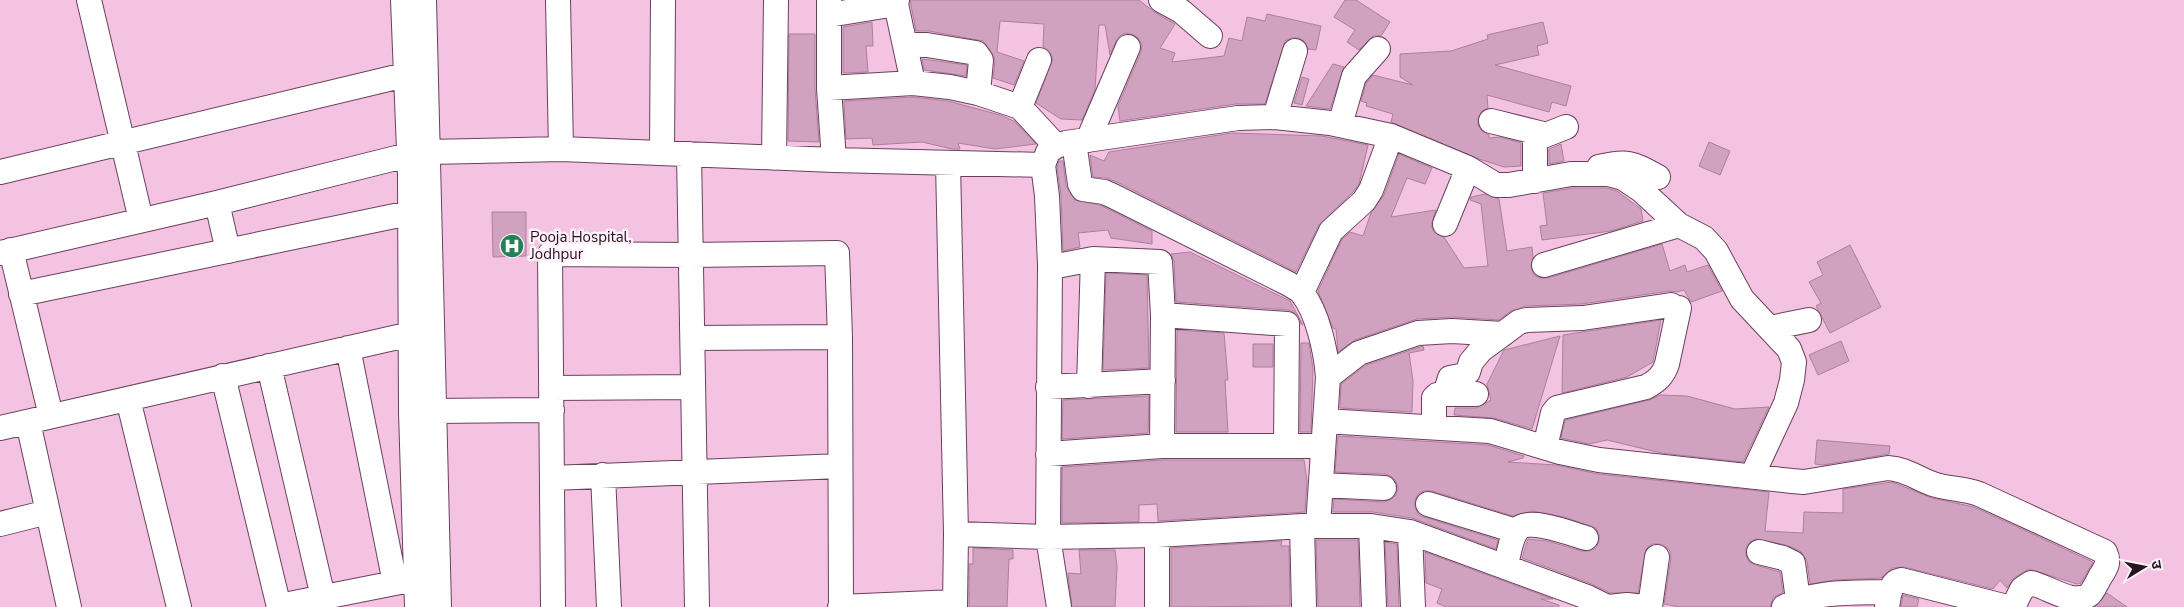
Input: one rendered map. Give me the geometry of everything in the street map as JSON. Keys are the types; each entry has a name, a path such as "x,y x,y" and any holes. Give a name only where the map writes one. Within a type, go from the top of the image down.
{"street":[{"path":"89,0 141,220"},
{"path":"403,0 406,75 418,153 434,411 439,607"},
{"path":"406,581 411,334 409,213 418,153 424,0"},
{"path":"558,0 561,149"},
{"path":"662,153 663,0"},
{"path":"774,158 776,0"},
{"path":"1161,0 1181,11 1210,36"},
{"path":"834,160 829,88 829,7 896,2 913,82"},
{"path":"905,45 927,45 976,53 981,60 978,93"},
{"path":"1059,607 1048,537 1050,265 1047,196 1065,148 1128,47"},
{"path":"1340,126 1354,76 1378,49"},
{"path":"1275,117 1295,51"},
{"path":"1020,107 1038,60"},
{"path":"0,172 406,75"},
{"path":"829,88 913,82 978,93 1020,107 1065,148 1083,188 1104,192 1113,196 1302,292 1314,312 1327,361 1328,377 1322,446 1321,485 1310,526 1304,607"},
{"path":"51,416 21,294 5,252 217,203 418,153 561,149 948,163 1065,148 1238,118 1275,117 1340,126 1392,136 1468,168 1496,185 1534,181 1624,162 1633,164 1658,177"},
{"path":"1491,121 1543,134"},
{"path":"1534,181 1535,142 1543,134 1566,127"},
{"path":"1302,292 1331,231 1364,201 1371,190 1392,136"},
{"path":"689,154 697,607"},
{"path":"553,607 550,254 837,253 840,336 841,607 955,604 956,534 948,163"},
{"path":"1445,224 1468,168"},
{"path":"1571,174 1608,174 1623,178 1641,190 1679,225 1704,238 1716,252 1742,299 1789,349 1794,362 1792,380 1783,411 1752,476"},
{"path":"217,203 228,251"},
{"path":"21,294 409,213"},
{"path":"1544,265 1679,225"},
{"path":"1050,265 1093,260 1160,262 1163,315 1162,446"},
{"path":"1089,386 1093,260"},
{"path":"1445,394 1450,378 1465,375 1476,356 1514,325 1527,320 1583,318 1675,306 1668,364 1658,381 1646,387 1557,408 1553,413 1545,447"},
{"path":"1163,315 1287,324 1286,446"},
{"path":"1770,328 1809,320"},
{"path":"1328,377 1360,353 1418,333 1452,331 1503,334"},
{"path":"0,428 411,334"},
{"path":"693,338 840,336"},
{"path":"348,348 406,581 417,607"},
{"path":"270,366 322,597"},
{"path":"223,376 279,606 406,581"},
{"path":"1048,387 1163,381"},
{"path":"434,411 693,387"},
{"path":"1434,427 1434,398 1445,394 1476,394"},
{"path":"128,398 178,607"},
{"path":"1325,421 1490,431 1599,460 1804,482 1898,468 1937,485 1961,488 1980,494 2105,552 2108,558 2107,567 2089,594 2082,599 2068,599 2032,583 2022,589 2014,607"},
{"path":"28,422 69,607"},
{"path":"1048,454 1162,446 1322,446"},
{"path":"552,478 840,466"},
{"path":"603,475 609,607"},
{"path":"1321,485 1384,488"},
{"path":"1428,504 1516,531"},
{"path":"0,524 48,512"},
{"path":"1505,567 1516,531 1521,526 1529,524 1586,538"},
{"path":"956,534 1048,537 1157,535 1310,526 1371,526 1410,532 1608,607 1627,605 1643,607"},
{"path":"1371,526 1374,607"},
{"path":"1410,532 1414,606"},
{"path":"1157,535 1157,607"},
{"path":"1759,552 1794,563 1791,604 1821,594 1889,600 1892,585 1895,581 1900,580 2006,607"},
{"path":"1650,607 1657,557"}],"building":[{"path":"910,0 1139,0 1154,12 1175,24 1160,48 1175,53 1172,62 1224,56 1229,38 1242,41 1247,17 1265,21 1267,14 1321,26 1316,50 1308,49 1305,42 1299,38 1285,41 1265,104 1236,104 1120,121 1118,106 1141,52 1142,45 1134,35 1126,33 1116,41 1110,55 1105,25 1099,25 1095,90 1082,120 1061,119 1036,103 1053,59 1049,51 1043,47 1044,24 1000,21 997,52 1024,61 1014,85 993,78 995,61 992,53 983,41 929,31 916,31"},
{"path":"1345,0 1356,0 1390,22 1381,36 1373,36 1359,50 1347,42 1355,30 1334,17"},
{"path":"872,22 873,46 866,46 868,72 843,73 843,27"},
{"path":"1543,22 1548,43 1537,46 1539,55 1495,65 1571,86 1566,106 1552,102 1549,112 1487,95 1488,108 1482,111 1478,118 1478,125 1482,131 1489,135 1489,138 1500,137 1521,143 1521,166 1504,167 1479,159 1391,122 1393,114 1366,106 1367,103 1361,101 1366,83 1373,75 1413,85 1400,77 1400,54 1451,51 1488,39 1487,35"},
{"path":"789,34 815,34 815,89 819,142 788,141"},
{"path":"922,59 967,65 966,76 924,70"},
{"path":"1333,64 1344,67 1330,109 1306,106"},
{"path":"1302,77 1309,79 1302,105 1294,103"},
{"path":"913,97 948,101 1000,115 1014,121 1036,144 995,149 958,143 960,149 952,149 922,142 873,145 872,138 846,139 844,101"},
{"path":"1232,133 1322,136 1368,145 1359,184 1319,225 1296,272 1119,183 1106,178 1093,177 1090,155 1104,161 1109,152"},
{"path":"1709,142 1730,151 1720,175 1699,166"},
{"path":"1561,144 1564,161 1549,164 1549,149"},
{"path":"1399,154 1432,168 1425,184 1407,178 1391,217 1436,210 1431,225 1434,232 1444,237 1464,268 1488,266 1481,204 1470,200 1471,197 1485,194 1499,199 1507,251 1532,247 1531,268 1534,275 1540,278 1548,278 1662,244 1670,271 1685,265 1687,272 1708,265 1722,291 1691,302 1684,290 1582,304 1526,306 1511,311 1499,320 1453,317 1417,319 1355,340 1338,352 1336,329 1333,328 1318,291 1342,239 1350,232 1363,236 1371,213 1384,195"},
{"path":"1059,161 1063,161 1066,186 1075,200 1100,205 1152,231 1152,244 1111,238 1108,230 1078,233 1080,247 1063,251 1061,195 1057,167"},
{"path":"1572,188 1606,188 1617,191 1641,209 1643,221 1611,231 1542,240 1540,226 1547,225 1543,193"},
{"path":"492,212 526,212 526,256 493,257"},
{"path":"1850,245 1881,307 1830,333 1816,306 1821,303 1809,282 1823,275 1817,262"},
{"path":"1190,252 1290,301 1303,325 1295,313 1288,310 1176,302 1174,261 1171,254"},
{"path":"1106,273 1147,275 1149,368 1103,370"},
{"path":"1661,320 1653,362 1627,377 1562,393 1563,335"},
{"path":"1177,330 1224,333 1228,380 1225,380 1228,432 1176,432"},
{"path":"1560,336 1532,429 1494,418 1454,415 1455,408 1476,408 1491,400 1487,384 1504,350"},
{"path":"1841,341 1849,361 1818,375 1809,355"},
{"path":"1301,343 1309,343 1313,369 1311,432 1300,432"},
{"path":"1253,344 1273,344 1273,367 1253,367"},
{"path":"1423,346 1424,350 1409,353 1413,381 1412,412 1340,408 1341,384 1366,365"},
{"path":"1660,395 1687,396 1735,409 1769,407 1743,462 1661,453 1607,440 1589,444 1561,438 1565,420 1649,400"},
{"path":"1149,396 1148,433 1062,439 1063,400"},
{"path":"1338,436 1488,445 1524,456 1523,458 1508,462 1556,465 1598,474 1769,492 1765,531 1803,533 1804,512 1843,513 1843,489 1892,482 1932,498 1974,507 2093,562 2081,583 2077,584 2029,569 2014,578 2007,588 2000,580 1993,589 1904,567 1892,568 1881,578 1835,580 1810,584 1807,561 1800,551 1786,545 1756,539 1750,542 1746,548 1749,562 1780,572 1783,592 1773,598 1770,607 1679,607 1664,604 1671,558 1670,551 1665,546 1659,544 1652,544 1646,549 1638,593 1610,593 1592,584 1522,558 1528,539 1547,541 1582,551 1590,551 1596,548 1599,542 1599,535 1596,528 1564,517 1532,511 1513,516 1432,491 1424,491 1418,494 1415,500 1415,507 1418,514 1498,540 1496,549 1412,518 1373,512 1333,512 1334,499 1384,502 1395,496 1398,489 1396,481 1385,474 1335,472"},
{"path":"1817,440 1890,446 1889,454 1823,465 1815,464"},
{"path":"1162,460 1304,460 1307,481 1305,512 1158,521 1157,504 1139,505 1139,522 1062,523 1062,467"},
{"path":"1316,540 1358,540 1360,607 1318,607"},
{"path":"1282,541 1281,546 1289,546 1290,606 1171,607 1171,548"},
{"path":"1385,542 1397,544 1399,607 1388,607"},
{"path":"973,548 1013,550 1013,559 1009,559 1007,607 969,607 969,564 973,564"},
{"path":"1079,550 1115,550 1117,567 1115,607 1072,607 1068,573 1081,574"},
{"path":"1425,552 1553,599 1541,599 1559,605 1559,607 1446,607 1437,603 1442,589 1426,583"},
{"path":"2107,593 2127,607 2095,607"},
{"path":"1903,595 1919,599 1917,607 1901,607"}],"place":[{"name":"Pooja Hospital, Jodhpur","path":"512,246"}]}
